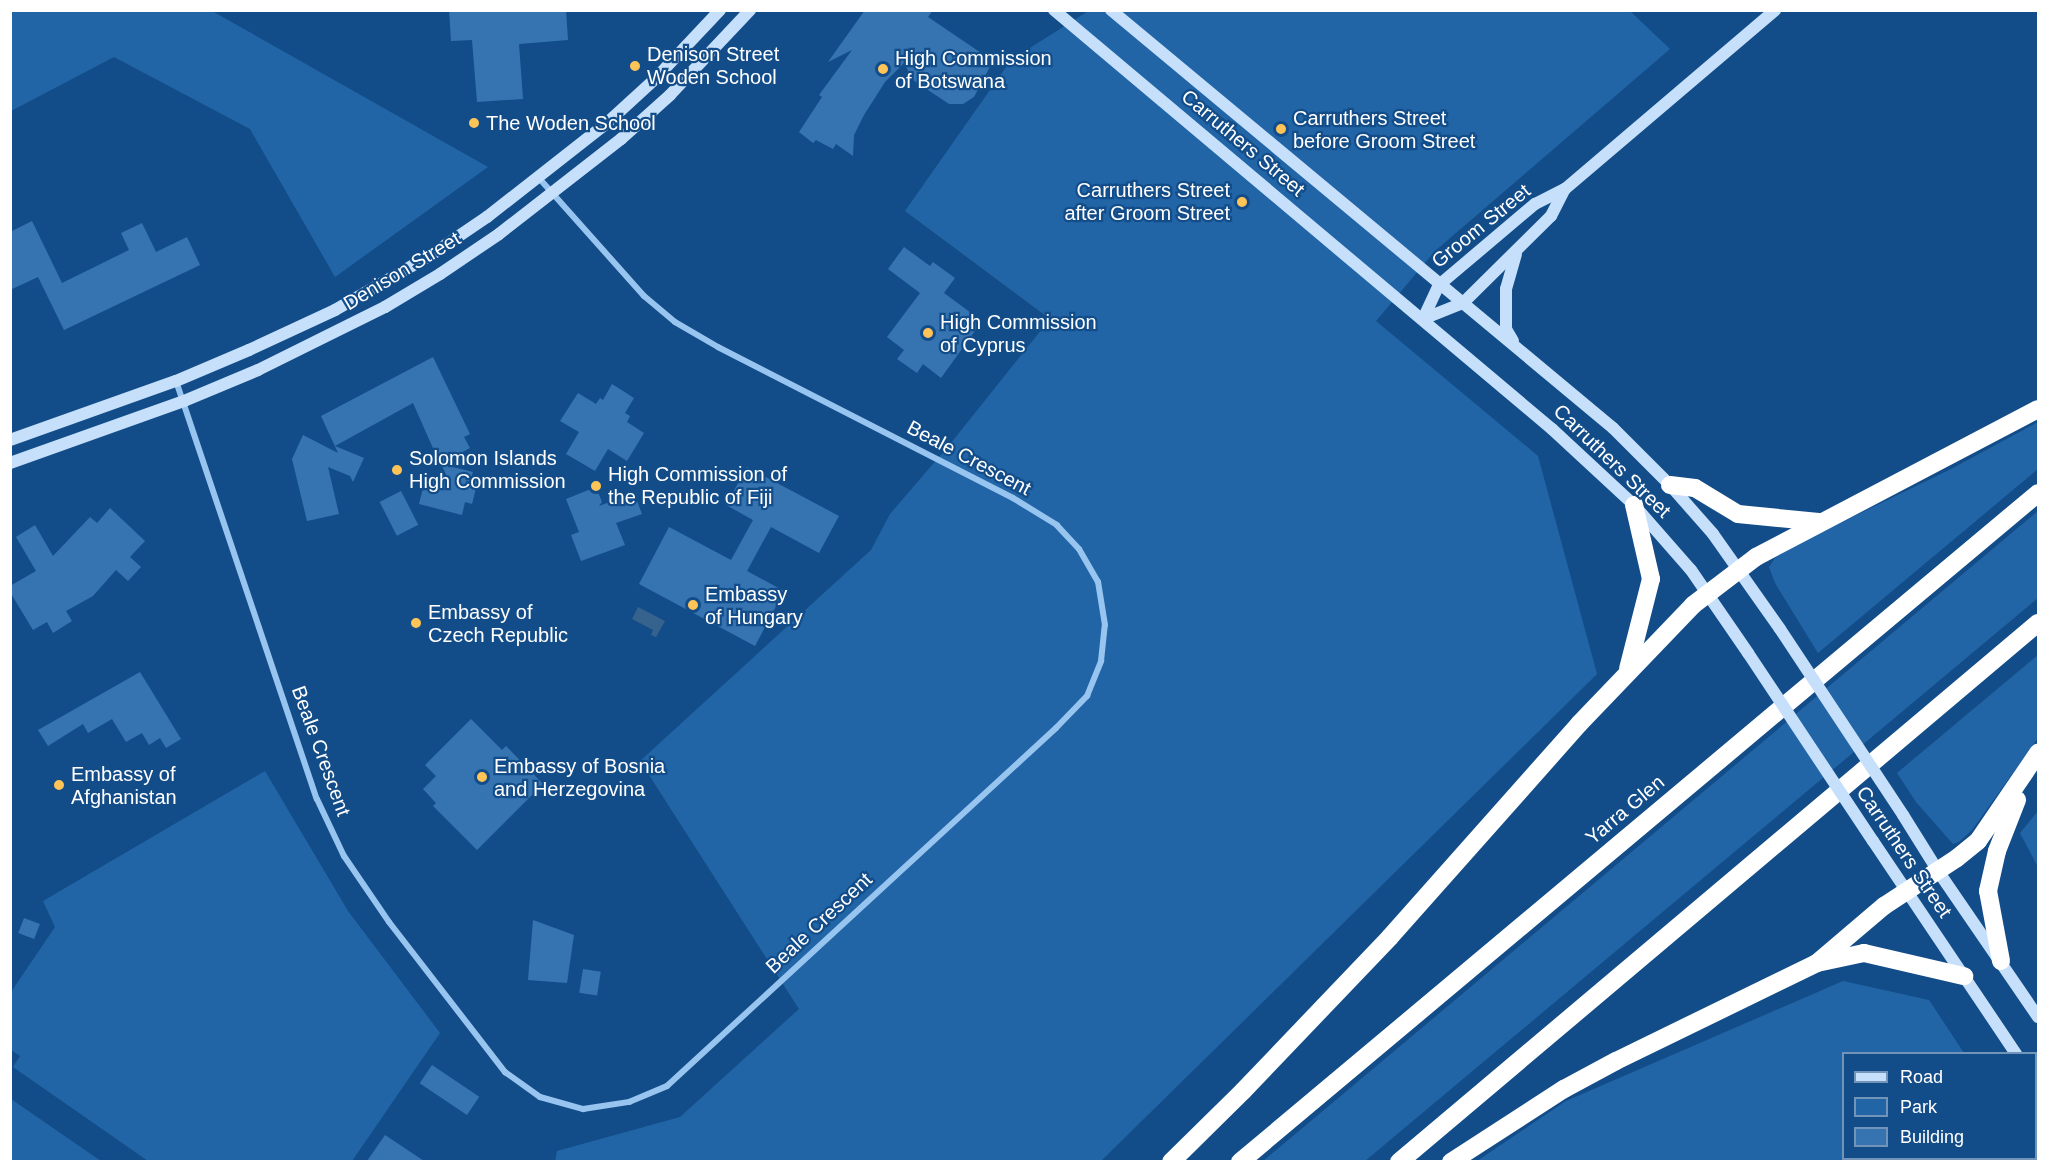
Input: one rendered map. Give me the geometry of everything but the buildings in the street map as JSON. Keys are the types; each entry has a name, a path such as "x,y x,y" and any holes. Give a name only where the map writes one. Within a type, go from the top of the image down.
{"highway":[{"path":"1171,1161 1243,1091 1390,937 1628,671 1707,594 1738,570 1819,522 1927,470 2038,410"},
{"path":"1670,485 1695,488 1738,514 1819,522"},
{"name":"Yarra Glen","path":"1240,1161 2038,493"},
{"path":"1628,671 1650,579 1634,505"},
{"path":"1399,1161 2038,623"},
{"path":"1816,963 1884,906 1938,871 1978,841 2034,761"},
{"path":"2001,961 1988,891 1996,851 2034,761"},
{"path":"1451,1161 1555,1095 1616,1061 1816,963 1864,952 1964,976"}],"main road":[{"name":"Denison Street","path":"10,440 176,381 299,327 375,288 431,255 539,178 607,123 655,79 720,10"},
{"name":"Denison Street","path":"10,463 184,401 308,346 385,307 440,274 552,195 621,139 670,95 750,10"},
{"name":"Carruthers Street","path":"1054,10 1552,429 1634,505 1691,570 2015,1052"},
{"name":"Carruthers Street","path":"1111,10 1613,429 1670,485 1713,534 1780,629 1938,871 2038,1017"},
{"name":"Groom Street","path":"1423,319 1439,285 1535,204 1565,189 1775,10"},
{"name":"Groom Street","path":"1423,319 1462,303 1551,216 1565,189"},
{"path":"1517,348 1506,329 1505,311 1510,271 1519,248"}],"street":[{"name":"Beale Crescent","path":"176,381 317,800 344,856 389,922 505,1072 540,1097 583,1109 629,1101 667,1086 1056,728 1087,696 1101,661 1105,625 1098,582 1079,549 1057,525 1013,498 675,322 644,296 539,178"}],"green space":[{"path":"11,10 212,11 488,167 335,277 250,129 114,57 11,111"},
{"path":"1090,10 1630,11 1670,49 1435,251 1376,321 1538,456 1597,674 1101,1161 555,1162 557,1151 680,1117 799,1009 640,761 871,550 890,514 951,443 1050,319 905,211 1011,60"},
{"path":"2038,422 2038,469 1818,653 1775,583 1769,567 1775,558 1791,547 1951,469"},
{"path":"2038,511 2038,598 1365,1161 1262,1162"},
{"path":"2038,655 2038,738 1972,830 1959,842 1953,844 1916,802 1897,773"},
{"path":"265,771 348,911 440,1033 352,1161 148,1161 13,1067 20,1056 11,1050 11,992 55,927 43,901"},
{"path":"2038,811 2038,867 2020,833"},
{"path":"1843,981 1929,1000 1963,1052 1842,1052 1842,1160 2034,1161 1477,1161 1566,1101"},
{"path":"11,1099 101,1161 11,1161"}],"shaded area":[{"path":"638,607 665,621 656,637 651,635 653,630 632,619"}],"place":[{"name":"Denison Street Woden School","path":"635,66"},
{"name":"High Commission of Botswana","path":"883,69"},
{"name":"The Woden School","path":"474,123"},
{"name":"Carruthers Street before Groom Street","path":"1281,129"},
{"name":"Carruthers Street after Groom Street","path":"1242,202"},
{"name":"High Commission of Cyprus","path":"928,333"},
{"name":"Solomon Islands High Commission","path":"397,470"},
{"name":"High Commission of the Republic of Fiji","path":"596,486"},
{"name":"Embassy of Hungary","path":"693,605"},
{"name":"Embassy of Czech Republic","path":"416,623"},
{"name":"Embassy of Bosnia and Herzegovina","path":"482,777"},
{"name":"Embassy of Afghanistan","path":"59,785"}]}
